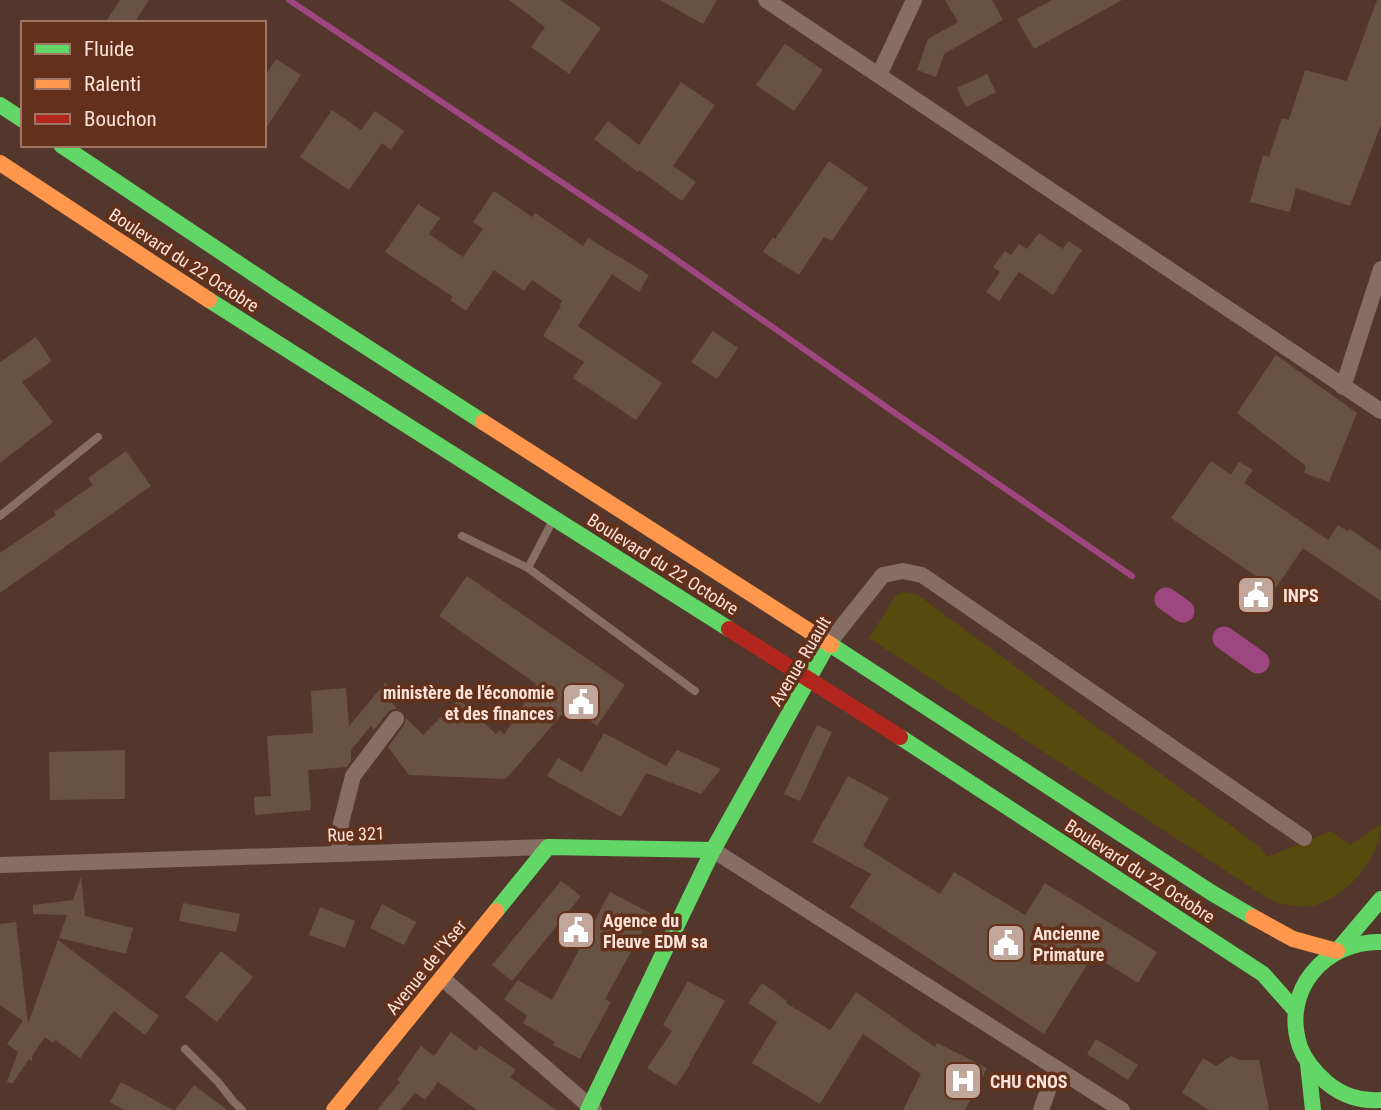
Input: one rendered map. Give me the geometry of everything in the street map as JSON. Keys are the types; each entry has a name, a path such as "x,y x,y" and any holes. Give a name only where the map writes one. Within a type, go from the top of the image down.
{"main road":[{"path":"0,104 21,119"},
{"name":"Boulevard du 22 Octobre","path":"64,147 278,290 1212,893 1293,939 1337,951"},
{"name":"Boulevard du 22 Octobre","path":"0,163 252,328 809,679 1263,974 1295,1010"},
{"name":"Avenue Ruault","path":"590,1109 713,850 828,644"},
{"name":"Rue 321","path":"548,847 713,850"},
{"name":"Avenue de l'Yser","path":"334,1110 548,847"},
{"path":"1337,951 1381,899"},
{"path":"1381,942 1360,943 1337,951 1321,961 1309,975 1295,1010 1295,1029 1300,1047 1308,1064 1320,1078 1341,1092 1367,1102 1381,1100"},
{"path":"1308,1064 1313,1110"}],"street":[{"path":"766,0 1381,411"},
{"path":"879,75 915,0"},
{"path":"1343,387 1381,269"},
{"name":"Avenue Ruault","path":"828,644 883,575 903,571 922,575 1304,838"},
{"path":"339,854 341,823 352,776 396,719"},
{"name":"Rue 321","path":"0,865 548,847"},
{"path":"713,850 1122,1110"},
{"path":"442,978 590,1109"},
{"path":"1041,1110 1056,1068"}],"lane":[{"path":"0,516 98,437"},
{"path":"528,568 554,518"},
{"path":"463,536 528,568 695,691"},
{"path":"185,1049 243,1110"}],"shaded area":[{"path":"906,592 918,595 1260,847 1267,857 1331,831 1350,845 1381,824 1375,850 1368,863 1348,886 1323,902 1301,906 1272,901 869,638 896,595"}],"building":[{"path":"120,0 149,0 135,21 106,21"},
{"path":"509,0 560,0 601,28 569,74 531,47 545,27"},
{"path":"660,0 717,0 703,24"},
{"path":"945,0 992,0 1003,20 944,54 936,77 917,70 928,39 958,22"},
{"path":"1052,0 1122,0 1034,49 1017,19"},
{"path":"1377,0 1381,0 1381,125 1350,206 1296,188 1290,212 1250,202 1263,155 1269,157 1282,118 1289,120 1305,70 1347,81"},
{"path":"785,44 823,70 794,111 756,85"},
{"path":"276,59 301,75 266,128 266,74"},
{"path":"987,74 996,92 966,107 957,88"},
{"path":"681,82 715,105 673,166 696,182 682,201 594,139 608,121 639,145"},
{"path":"332,110 361,130 375,111 404,131 391,150 382,143 349,190 300,157"},
{"path":"829,161 868,188 832,241 824,237 799,275 763,252"},
{"path":"494,191 532,217 535,213 583,246 588,238 649,275 639,292 612,274 578,326 662,383 636,420 573,378 584,362 543,336 562,301 532,280 524,291 494,270 466,311 450,300 453,297 385,252 418,204 440,218 429,234 463,257 483,229 473,222"},
{"path":"1039,233 1063,249 1068,241 1082,250 1053,295 1019,272 999,301 986,292 1000,272 993,267 1005,251 1011,255 1019,244 1027,249"},
{"path":"713,331 738,348 717,379 691,362"},
{"path":"36,337 52,361 22,382 53,422 0,463 0,362"},
{"path":"1276,355 1357,413 1329,482 1304,473 1306,466 1237,413"},
{"path":"126,451 151,486 0,593 0,553 56,515 54,512 93,485 88,478"},
{"path":"1211,461 1231,475 1239,462 1253,470 1244,483 1328,540 1338,525 1347,531 1350,529 1381,551 1381,601 1303,548 1275,589 1171,518"},
{"path":"467,576 625,685 597,726 582,715 597,688 589,683 506,779 409,775 388,747 406,718 423,735 459,699 496,734 500,730 504,735 536,684 439,616"},
{"path":"385,683 398,694 391,702 397,709 388,712 374,730 371,726 351,750 351,761 347,767 308,770 311,810 255,815 254,797 271,796 267,736 313,733 311,691 346,688 349,726"},
{"path":"817,725 832,732 800,801 784,794"},
{"path":"604,733 666,766 677,750 721,769 701,794 646,773 621,817 547,776 558,758 582,772"},
{"path":"125,750 125,799 50,800 49,752"},
{"path":"848,776 889,798 863,846 940,894 954,872 1025,915 1045,883 1157,952 1138,983 1093,955 1044,1034 850,907 871,874 812,842"},
{"path":"81,877 85,916 133,928 126,954 59,938 67,915 33,914 33,905 73,900"},
{"path":"561,881 581,896 512,981 492,965"},
{"path":"610,892 652,914 605,999 611,1002 580,1059 553,1045 555,1042 523,1023 527,1016 504,999 518,980 552,1000"},
{"path":"183,903 240,914 236,932 179,921"},
{"path":"382,904 416,922 404,945 370,928"},
{"path":"320,907 355,921 345,948 309,935"},
{"path":"16,922 28,1024 58,940 159,1016 145,1035 114,1011 80,1058 55,1040 53,1043 45,1037 32,1056 32,1061 29,1059 12,1084 7,1082 18,1052 7,1044 23,1021 0,1005 0,924"},
{"path":"221,951 253,977 217,1022 185,997"},
{"path":"688,981 725,1001 676,1086 647,1068 672,1031 663,1025"},
{"path":"762,983 787,1001 786,1003 830,1030 856,992 935,1047 937,1043 987,1068 965,1110 903,1110 921,1074 863,1034 820,1104 752,1063 777,1022 748,1003"},
{"path":"451,1032 476,1051 480,1046 516,1070 510,1077 556,1110 477,1110 438,1082 425,1100 415,1093 401,1110 377,1110 400,1082 397,1080 421,1046 434,1056"},
{"path":"1096,1039 1138,1065 1128,1080 1087,1054"},
{"path":"1231,1056 1240,1060 1259,1060 1269,1110 1209,1110 1182,1093 1203,1058 1216,1066"},
{"path":"121,1082 173,1110 124,1110 110,1102"},
{"path":"194,1085 227,1110 175,1110"}],"waterway":[{"path":"289,0 660,248 1132,576"},
{"path":"1166,599 1183,611"},
{"path":"1224,638 1258,662"}],"traffic: fast":[{"path":"0,105 21,119"},
{"path":"64,147 278,290 483,422"},
{"path":"209,300 729,629"},
{"path":"588,1110 713,850 828,644"},
{"path":"831,645 1253,917"},
{"path":"900,737 1263,974 1295,1010"},
{"path":"496,911 548,847 713,850"},
{"path":"1337,951 1381,899"},
{"path":"1381,942 1360,944 1325,960 1312,973 1302,989 1296,1026 1305,1057 1326,1082 1352,1097 1381,1100"},
{"path":"1308,1064 1313,1110"}],"traffic: slow":[{"path":"0,163 209,300"},
{"path":"483,422 831,645"},
{"path":"334,1110 496,911"},
{"path":"1253,917 1293,939 1337,951"}],"traffic: jam":[{"path":"729,629 900,737"}],"place":[{"name":"INPS","path":"1256,595"},
{"name":"ministère de l'économie et des finances","path":"581,702"},
{"name":"Agence du Fleuve EDM sa","path":"576,930"},
{"name":"Ancienne Primature","path":"1006,943"},
{"name":"CHU CNOS","path":"963,1081"}]}
